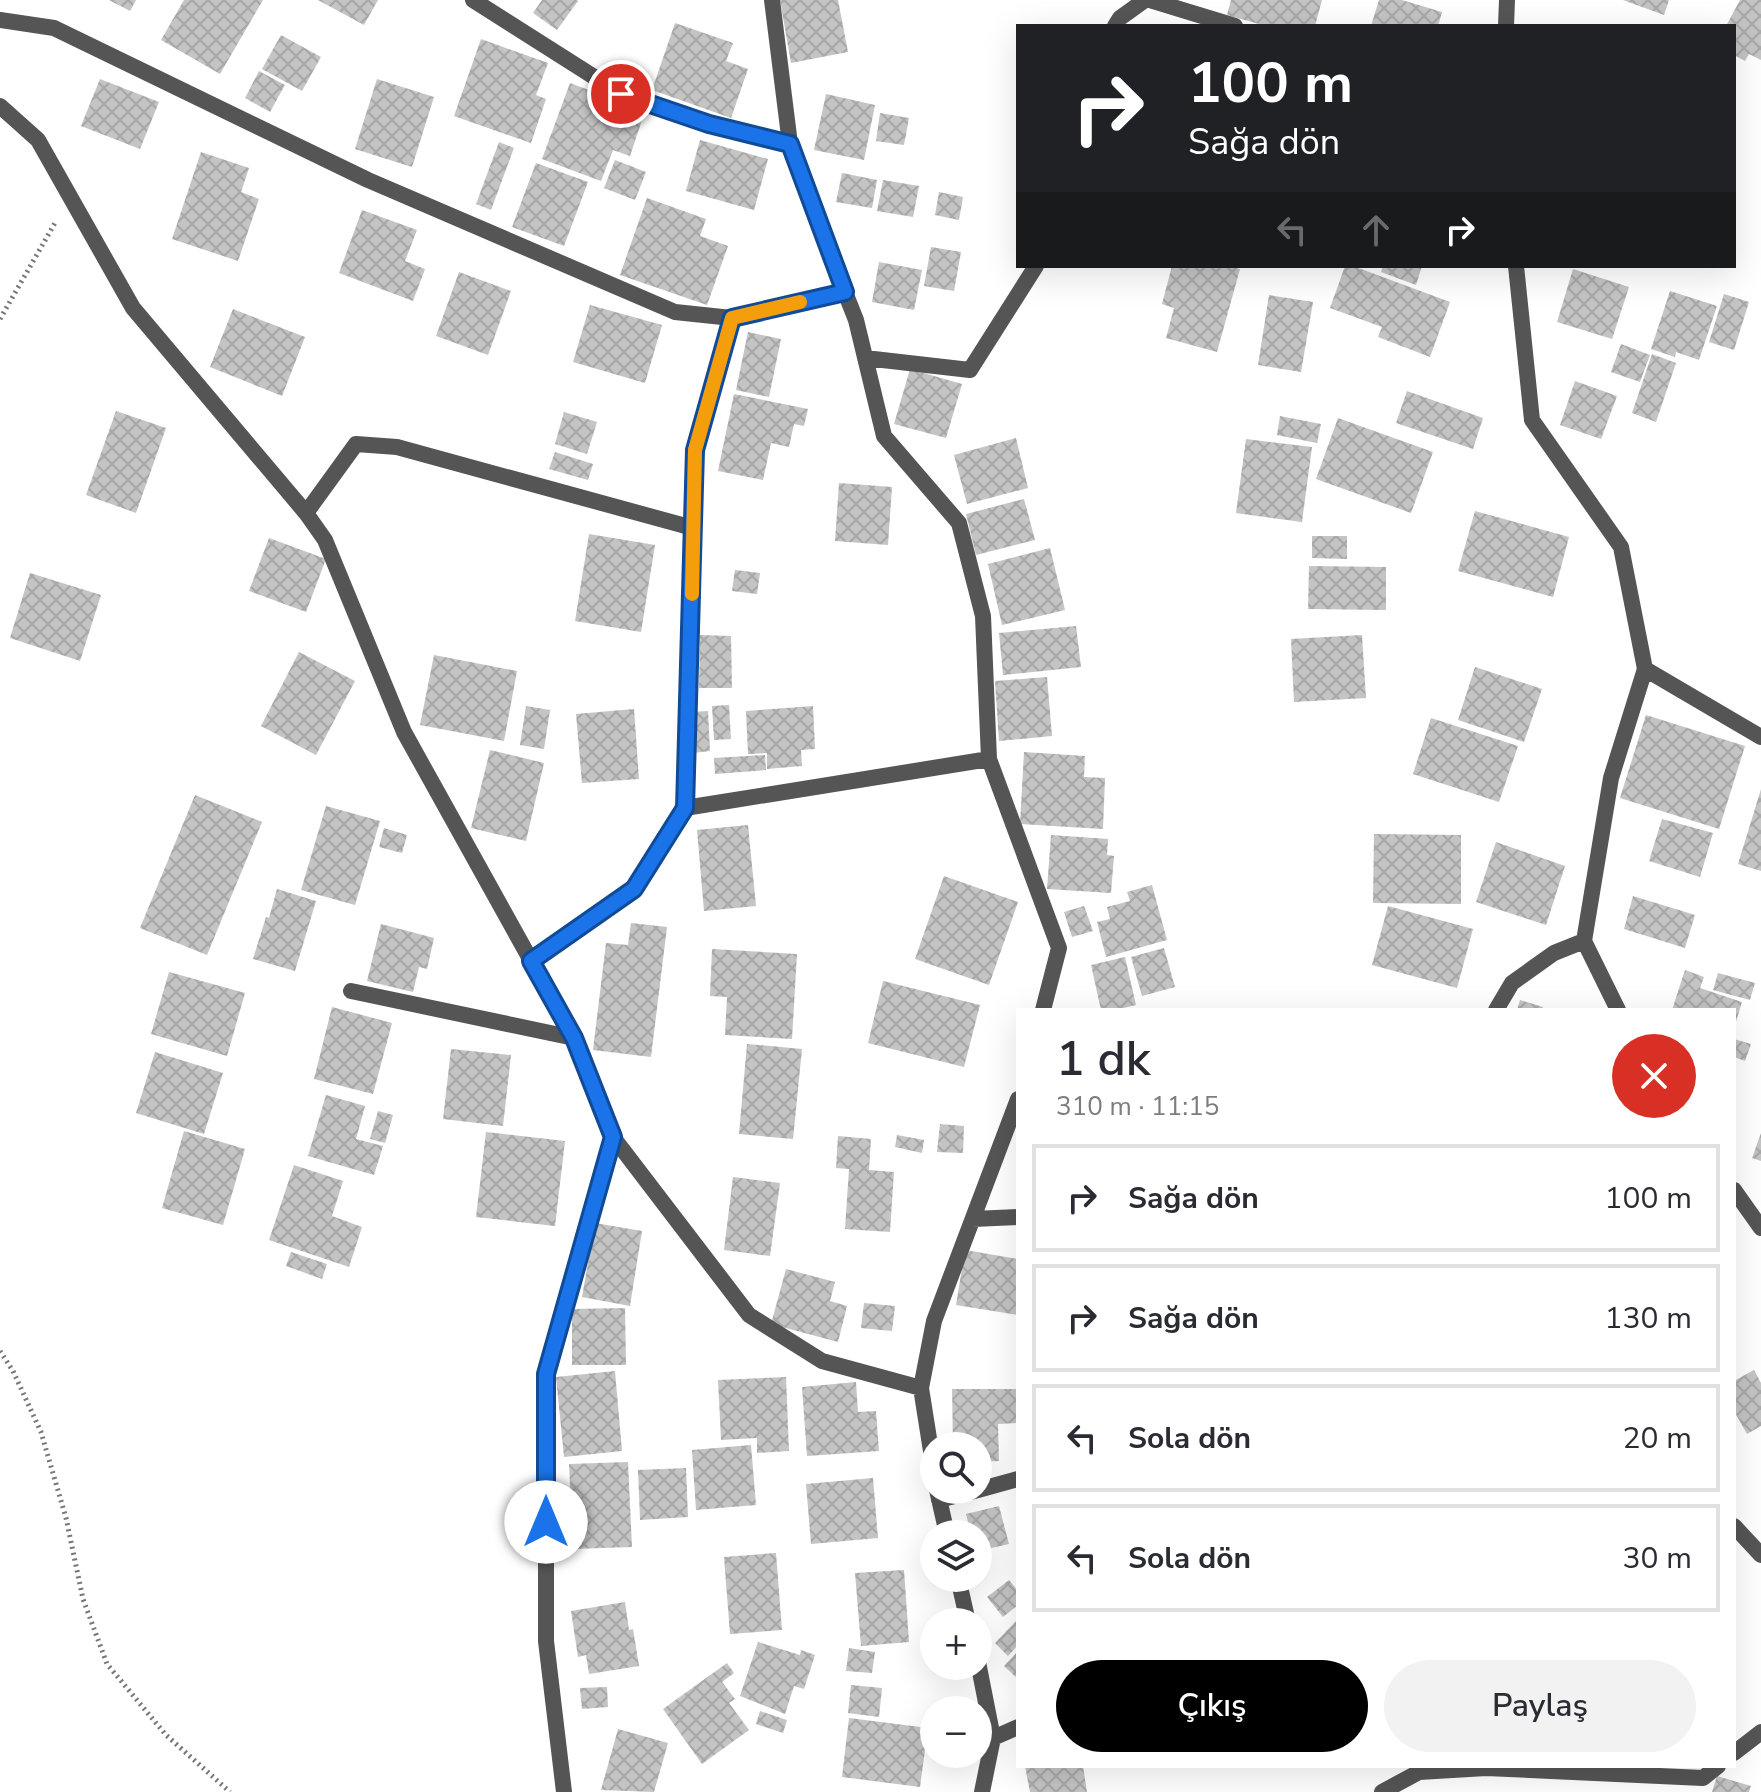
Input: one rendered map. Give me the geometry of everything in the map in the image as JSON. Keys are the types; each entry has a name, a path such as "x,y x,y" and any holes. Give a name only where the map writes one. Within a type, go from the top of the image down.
{"street":[{"path":"473,0 621,94 709,124 790,144"},
{"path":"772,0 790,144 856,320 884,436 959,523 983,616 989,759 1059,948 1044,1008"},
{"path":"1116,24 1120,18 1147,0 1228,24"},
{"path":"1506,24 1507,0"},
{"path":"0,20 54,28 368,180 675,312 732,318 845,292"},
{"path":"0,106 38,140 133,308 306,513 325,540 404,732 574,1038 613,1137 749,1315 822,1361 921,1388"},
{"path":"865,358 970,370 1035,268"},
{"path":"1516,268 1532,420 1621,547 1645,669 1611,778 1584,941 1617,1008"},
{"path":"531,961 634,889 685,808 695,450 732,318"},
{"path":"306,513 356,444 397,447 693,528"},
{"path":"1645,669 1761,737"},
{"path":"685,808 989,759"},
{"path":"1497,1008 1512,983 1554,953 1584,941"},
{"path":"351,991 574,1038"},
{"path":"928,1432 921,1388 934,1321 1016,1104"},
{"path":"564,1792 546,1641 546,1374 613,1137"},
{"path":"1736,1193 1761,1228"},
{"path":"973,1219 1016,1217"},
{"path":"992,1486 1016,1480"},
{"path":"1736,1528 1761,1555"},
{"path":"982,1680 993,1738 982,1792"},
{"path":"993,1738 1016,1728"},
{"path":"1736,1751 1761,1732"},
{"path":"1382,1792 1419,1772 1486,1768 1703,1778 1716,1768"}],"path":[{"path":"0,319 69,198"},
{"path":"0,1351 13,1371 41,1432 66,1518 83,1599 107,1664 166,1735 230,1792"}],"building":[{"path":"109,0 136,0 130,11"},
{"path":"184,0 263,0 220,74 161,40"},
{"path":"318,0 378,0 364,25"},
{"path":"542,0 578,1 557,30 533,13"},
{"path":"780,0 838,0 848,52 791,63"},
{"path":"1231,0 1322,0 1316,24 1259,24 1227,15"},
{"path":"1379,0 1402,0 1442,12 1439,24 1372,24"},
{"path":"1623,0 1669,0 1664,15"},
{"path":"1740,0 1761,0 1761,60 1749,54 1745,61 1736,56 1736,24 1727,24"},
{"path":"675,23 733,43 726,61 748,69 731,118 652,90"},
{"path":"281,35 321,57 302,91 262,69"},
{"path":"481,39 548,63 536,95 546,99 531,143 454,116"},
{"path":"259,71 285,85 270,112 245,98"},
{"path":"100,79 159,102 140,149 81,126"},
{"path":"377,79 434,97 412,167 355,149"},
{"path":"570,83 645,111 630,156 613,150 601,181 542,159"},
{"path":"826,94 875,105 864,160 814,150"},
{"path":"880,113 909,118 904,145 876,141"},
{"path":"700,140 768,159 754,210 686,191"},
{"path":"499,142 514,148 491,210 476,204"},
{"path":"201,152 249,168 241,192 259,199 238,261 172,239"},
{"path":"615,160 646,172 635,200 604,188"},
{"path":"536,163 588,182 564,246 512,227"},
{"path":"842,173 877,180 872,208 836,202"},
{"path":"883,180 919,186 913,217 877,211"},
{"path":"939,192 963,197 959,220 935,215"},
{"path":"647,198 706,219 700,236 728,246 707,305 620,275"},
{"path":"362,210 417,230 405,261 425,269 413,301 339,273"},
{"path":"931,247 961,252 954,291 924,286"},
{"path":"879,262 922,270 914,310 872,302"},
{"path":"1171,268 1240,269 1217,352 1166,338 1174,308 1162,304"},
{"path":"1344,268 1358,268 1450,302 1430,357 1378,337 1382,327 1330,308"},
{"path":"1382,268 1421,268 1416,285 1381,272"},
{"path":"1573,269 1629,287 1612,339 1557,322"},
{"path":"459,272 511,291 488,355 436,336"},
{"path":"1670,291 1717,306 1699,360 1676,352 1675,357 1651,349"},
{"path":"1724,294 1749,302 1734,350 1709,342"},
{"path":"1269,295 1313,302 1301,372 1258,365"},
{"path":"590,305 662,325 645,383 573,362"},
{"path":"233,309 305,337 282,396 210,367"},
{"path":"748,332 781,339 769,397 736,390"},
{"path":"1621,344 1650,355 1640,382 1611,372"},
{"path":"1652,354 1676,363 1656,422 1632,413"},
{"path":"910,369 962,384 946,438 894,424"},
{"path":"1575,381 1617,396 1601,439 1560,425"},
{"path":"1407,391 1483,418 1473,449 1396,423"},
{"path":"734,394 808,409 804,426 794,424 789,447 771,443 763,480 718,471"},
{"path":"116,411 166,428 136,513 86,495"},
{"path":"564,412 597,422 587,454 555,444"},
{"path":"1280,416 1321,424 1317,443 1277,435"},
{"path":"1338,418 1433,452 1411,513 1316,479"},
{"path":"1016,438 1028,488 967,504 954,455"},
{"path":"1246,439 1312,447 1302,522 1236,513"},
{"path":"555,452 593,464 588,480 549,469"},
{"path":"839,483 892,487 888,545 835,541"},
{"path":"1024,499 1035,540 976,555 966,514"},
{"path":"1475,511 1569,537 1553,597 1458,571"},
{"path":"589,534 655,545 641,632 575,621"},
{"path":"1312,536 1347,536 1347,559 1312,558"},
{"path":"269,538 326,559 306,612 249,591"},
{"path":"1050,548 1065,610 1002,625 988,564"},
{"path":"1309,566 1386,567 1386,610 1308,609"},
{"path":"735,570 760,573 757,594 732,591"},
{"path":"30,573 101,595 80,661 10,638"},
{"path":"1076,626 1081,667 1003,675 999,633"},
{"path":"700,635 731,636 732,688 699,688"},
{"path":"1362,635 1366,698 1294,702 1291,639"},
{"path":"299,652 355,681 316,755 261,726"},
{"path":"434,655 517,671 504,741 420,725"},
{"path":"1475,667 1542,689 1524,742 1458,720"},
{"path":"1047,677 1052,736 999,741 995,681"},
{"path":"729,705 731,739 714,740 712,706"},
{"path":"526,706 550,710 544,749 520,745"},
{"path":"813,706 815,749 801,750 802,766 767,769 767,753 748,754 746,711"},
{"path":"634,709 639,779 582,783 576,714"},
{"path":"708,711 710,751 693,753 690,712"},
{"path":"1646,715 1745,746 1719,829 1620,798"},
{"path":"1431,718 1518,746 1499,802 1413,774"},
{"path":"490,750 544,763 526,841 471,828"},
{"path":"1024,752 1085,756 1084,777 1105,778 1103,829 1020,824"},
{"path":"765,755 766,770 715,774 714,758"},
{"path":"1761,789 1761,871 1738,864"},
{"path":"195,795 262,822 207,955 140,928"},
{"path":"326,806 380,821 355,905 301,890"},
{"path":"1662,819 1713,833 1700,877 1649,861"},
{"path":"748,825 756,906 704,911 697,830"},
{"path":"384,828 407,835 402,853 379,847"},
{"path":"1374,834 1461,835 1461,904 1373,903"},
{"path":"1051,835 1108,839 1107,855 1114,856 1111,893 1047,889"},
{"path":"1496,842 1565,866 1546,925 1476,902"},
{"path":"944,876 1018,902 989,985 915,959"},
{"path":"1152,885 1167,940 1106,957 1097,922 1110,919 1107,907 1130,901 1127,892"},
{"path":"277,889 316,901 295,971 253,959"},
{"path":"1633,896 1695,915 1685,948 1624,929"},
{"path":"1084,906 1093,931 1072,937 1064,912"},
{"path":"1388,906 1473,929 1457,988 1372,965"},
{"path":"631,923 667,927 651,1057 593,1050 606,943 628,945"},
{"path":"381,924 434,938 427,969 419,967 413,992 367,981"},
{"path":"1164,948 1175,987 1142,996 1131,957"},
{"path":"712,949 797,954 792,1039 725,1035 727,997 710,996"},
{"path":"1125,957 1136,1005 1101,1008 1091,965"},
{"path":"1685,970 1704,977 1700,988 1742,1002 1736,1022 1736,1008 1673,1008"},
{"path":"169,972 245,993 227,1056 151,1034"},
{"path":"1718,973 1755,983 1750,1000 1713,990"},
{"path":"883,981 980,1005 964,1067 868,1043"},
{"path":"1520,1000 1543,1007 1543,1008 1518,1008"},
{"path":"332,1007 392,1023 373,1094 314,1079"},
{"path":"1736,1040 1751,1044 1745,1061 1736,1058"},
{"path":"747,1044 802,1049 793,1139 739,1134"},
{"path":"451,1049 511,1055 503,1126 443,1119"},
{"path":"155,1052 223,1073 204,1134 136,1113"},
{"path":"326,1095 365,1106 356,1139 383,1146 374,1175 308,1156"},
{"path":"378,1111 393,1115 385,1143 370,1139"},
{"path":"940,1124 964,1126 963,1153 937,1152"},
{"path":"184,1131 245,1149 223,1225 162,1208"},
{"path":"486,1132 565,1141 555,1226 476,1217"},
{"path":"1761,1133 1761,1161 1752,1158"},
{"path":"897,1135 924,1140 922,1153 895,1147"},
{"path":"838,1136 871,1139 869,1170 894,1172 890,1232 845,1229 849,1169 836,1168"},
{"path":"294,1165 343,1181 332,1216 362,1227 349,1267 269,1240"},
{"path":"733,1177 780,1183 770,1256 724,1250"},
{"path":"595,1223 642,1231 630,1306 582,1297"},
{"path":"965,1250 1016,1259 1016,1315 956,1305"},
{"path":"291,1252 327,1264 322,1279 286,1266"},
{"path":"786,1269 835,1282 830,1301 847,1306 838,1342 771,1324"},
{"path":"864,1303 895,1306 892,1331 861,1328"},
{"path":"625,1308 626,1365 572,1365 572,1309"},
{"path":"1754,1370 1761,1383 1761,1426 1747,1434 1736,1415 1736,1380"},
{"path":"615,1371 622,1451 564,1457 556,1377"},
{"path":"786,1377 789,1451 757,1453 757,1438 721,1440 718,1380"},
{"path":"856,1382 858,1412 876,1411 879,1451 807,1456 802,1387"},
{"path":"952,1389 1016,1389 1016,1423 998,1424 999,1461 992,1461 992,1432 953,1432"},
{"path":"751,1445 756,1505 696,1510 692,1450"},
{"path":"628,1462 632,1547 573,1549 569,1464"},
{"path":"686,1468 688,1517 640,1520 638,1470"},
{"path":"873,1478 878,1538 811,1544 806,1484"},
{"path":"999,1506 1009,1544 992,1548 992,1520 968,1520 966,1514"},
{"path":"776,1553 782,1630 730,1634 724,1557"},
{"path":"904,1570 909,1642 861,1646 855,1573"},
{"path":"1009,1580 1016,1589 1016,1607 1003,1617 987,1597"},
{"path":"625,1602 639,1666 589,1674 586,1655 578,1657 571,1611"},
{"path":"1016,1621 1016,1647 1008,1656 995,1643"},
{"path":"758,1642 800,1655 801,1650 815,1655 804,1689 794,1686 785,1714 740,1696"},
{"path":"849,1648 875,1652 872,1673 846,1671"},
{"path":"1016,1653 1016,1677 1004,1666"},
{"path":"727,1663 734,1673 722,1682 735,1699 729,1703 749,1730 702,1764 663,1709"},
{"path":"851,1685 882,1688 879,1717 848,1713"},
{"path":"607,1687 608,1707 582,1709 580,1688"},
{"path":"760,1711 787,1720 783,1733 756,1724"},
{"path":"849,1718 920,1727 920,1768 923,1768 920,1787 842,1777"},
{"path":"618,1729 668,1743 654,1792 601,1790"},
{"path":"1025,1768 1083,1768 1087,1792 1030,1792"},
{"path":"1717,1776 1751,1786 1749,1792 1712,1792"}],"slow traffic":[{"path":"692,594 695,450 732,318 800,302"}],"route":[{"path":"546,1522 546,1374 613,1137 574,1038 531,961 634,889 685,808 695,450 732,318 845,292 790,144 709,124 621,94"}]}
